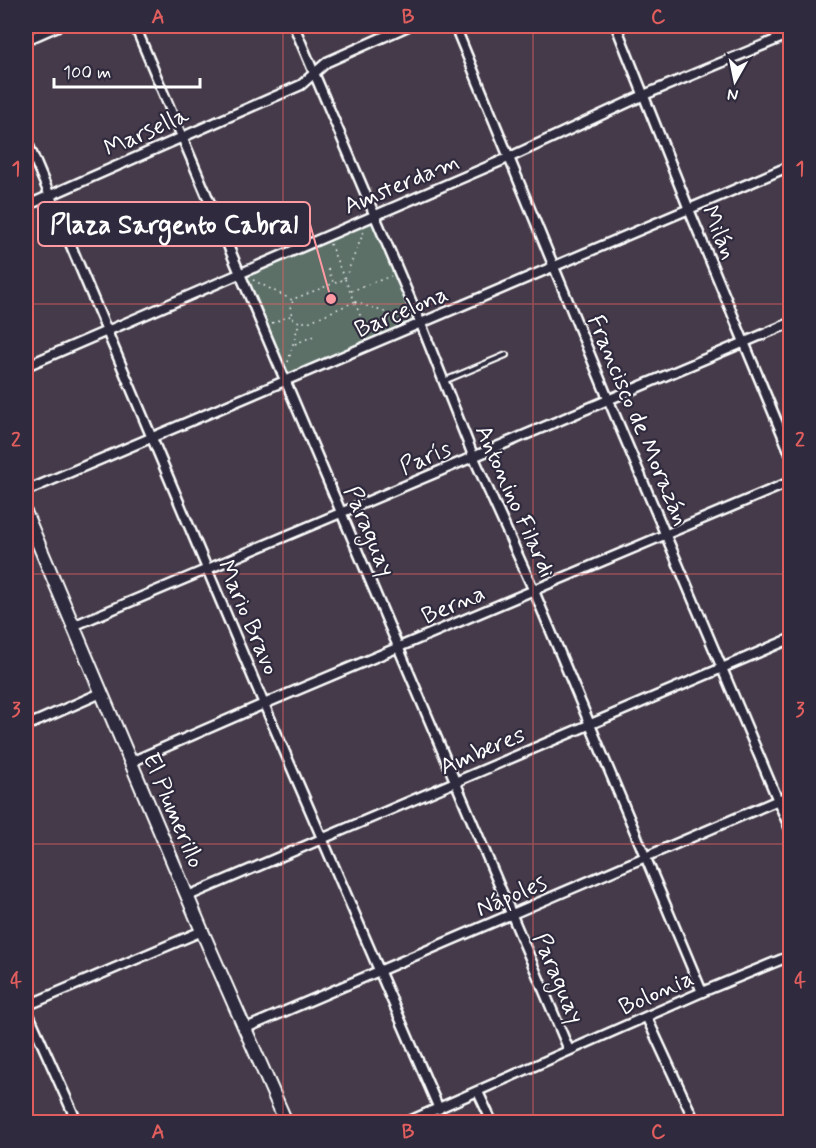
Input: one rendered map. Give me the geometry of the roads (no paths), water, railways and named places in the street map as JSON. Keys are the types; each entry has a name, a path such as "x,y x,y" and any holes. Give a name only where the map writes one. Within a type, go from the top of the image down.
{"street":[{"path":"26,40 58,26"},
{"name":"Paraguay","path":"135,26 569,1050"},
{"name":"Antonino Filardi","path":"294,26 372,217 421,324 474,458 534,591 702,993"},
{"name":"Marsella","path":"26,206 301,85 327,62 408,26"},
{"name":"Francisco de Morazán","path":"455,26 609,401 790,829"},
{"name":"Milán","path":"616,26 790,453"},
{"name":"Amsterdam","path":"26,366 107,329 508,158 644,95 790,34"},
{"name":"Mario Bravo","path":"26,139 264,704 439,1109"},
{"name":"Barcelona","path":"26,491 284,379 373,345 688,207 790,166"},
{"name":"París","path":"73,626 790,323"},
{"name":"Berna","path":"131,762 790,482"},
{"name":"El Plumerillo","path":"26,514 202,931 286,1122"},
{"name":"Amberes","path":"188,896 790,639"},
{"path":"26,726 101,693"},
{"name":"Nápoles","path":"246,1028 790,795"},
{"path":"77,1122 26,1007 202,931"},
{"name":"Bolonia","path":"407,1122 790,956"},
{"path":"647,1018 695,1122"},
{"path":"478,1092 492,1122"}],"lane":[{"path":"443,381 506,355"}],"place":[{"name":"Plaza Sargento Cabral","path":"331,299"}]}
